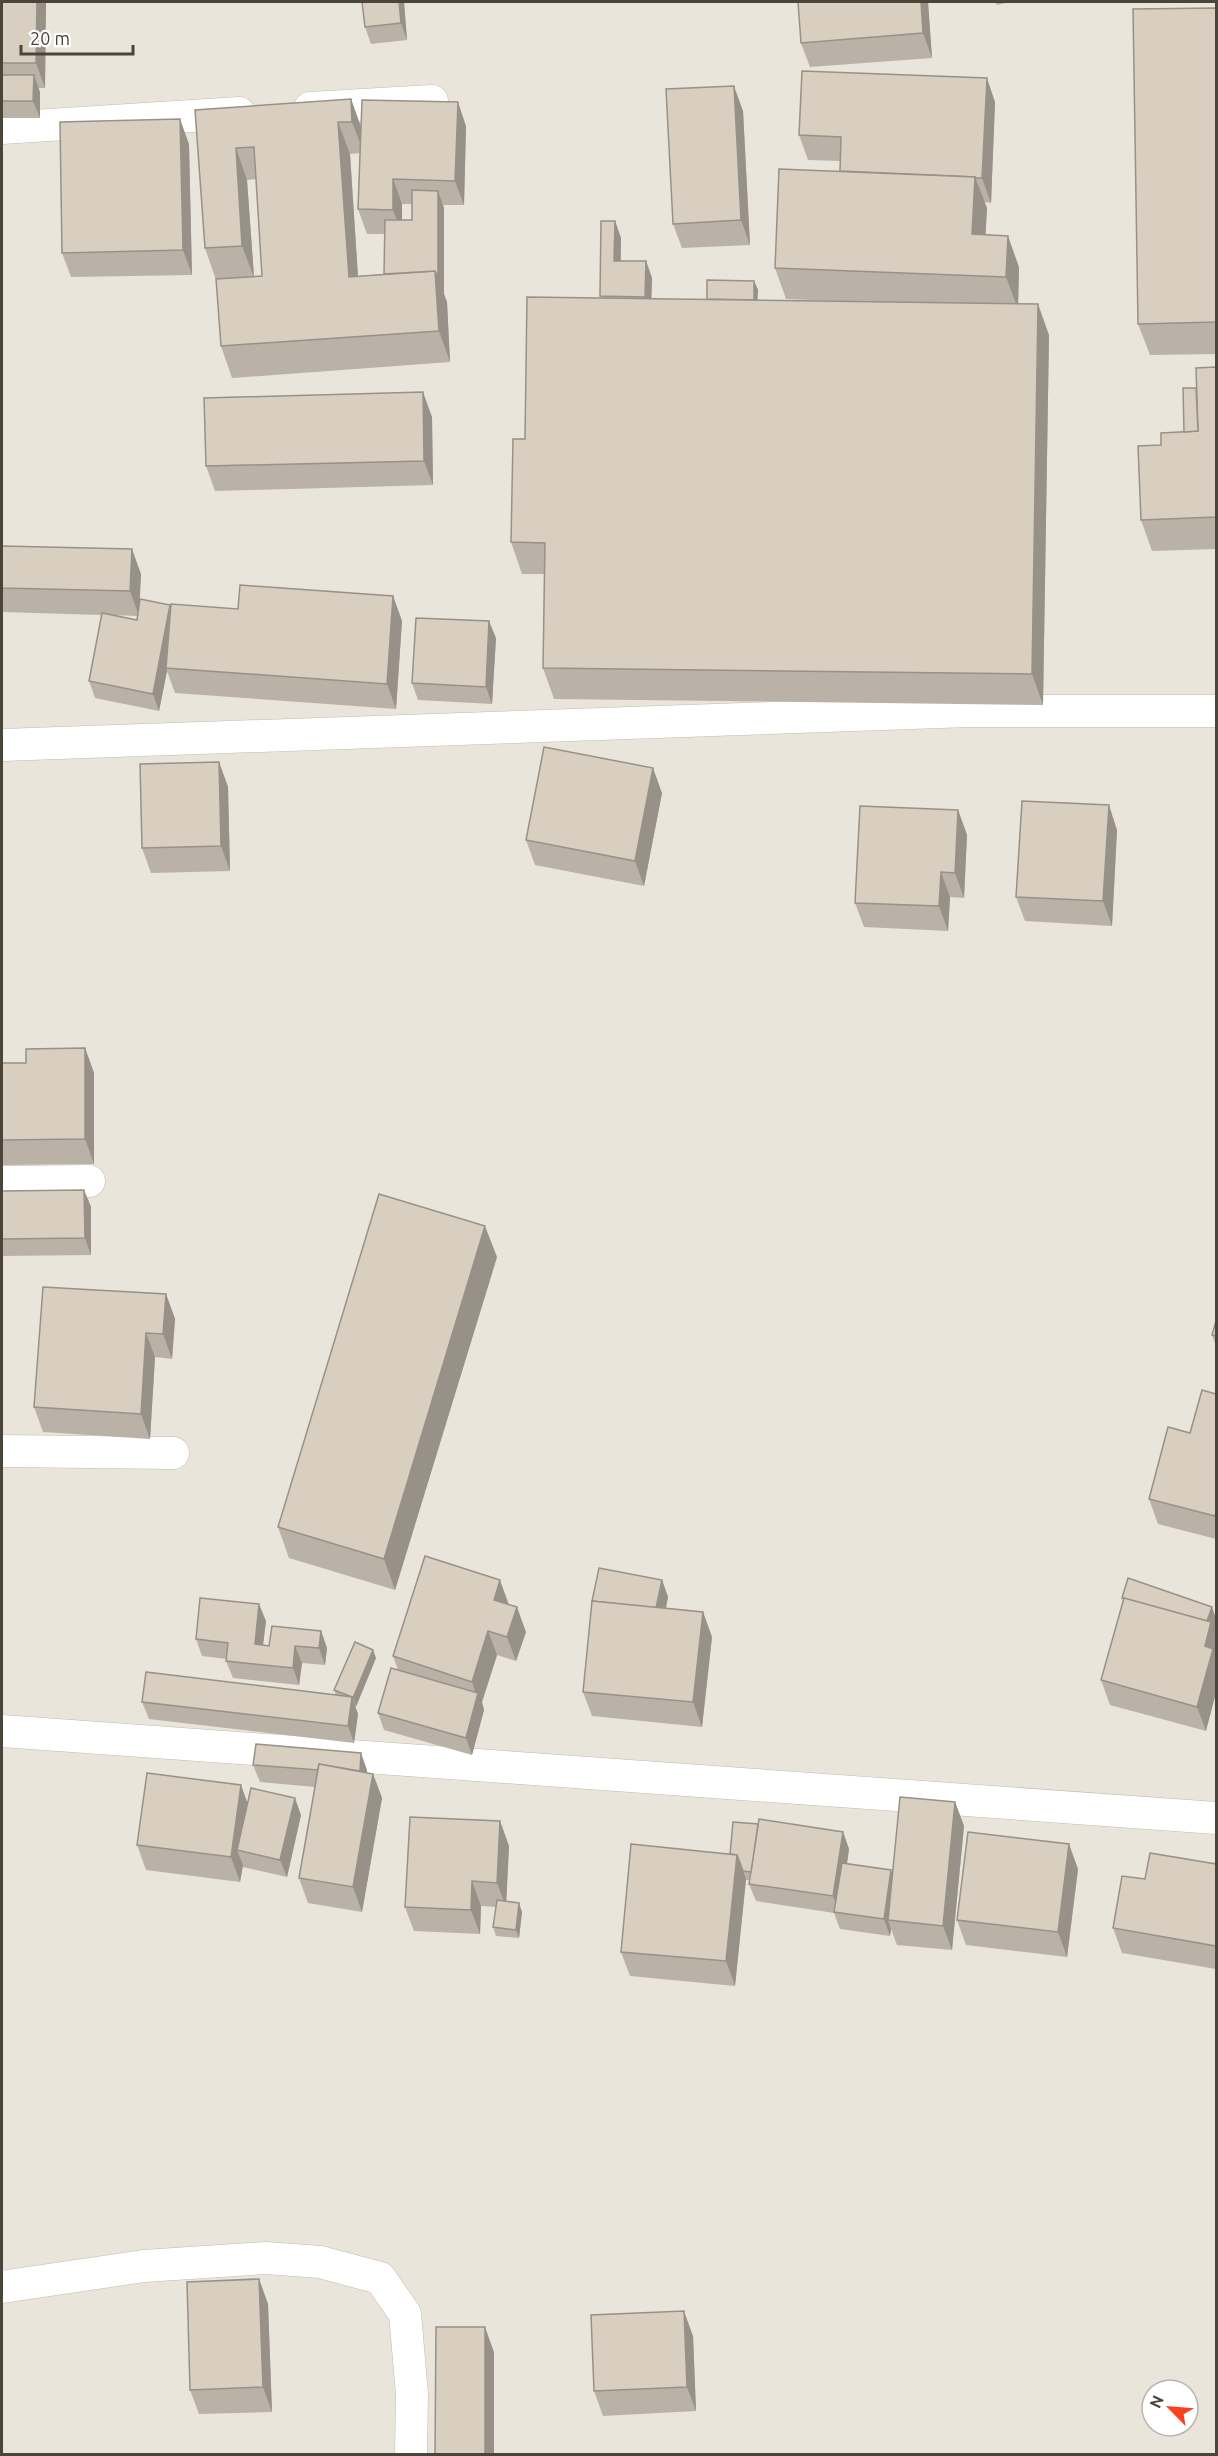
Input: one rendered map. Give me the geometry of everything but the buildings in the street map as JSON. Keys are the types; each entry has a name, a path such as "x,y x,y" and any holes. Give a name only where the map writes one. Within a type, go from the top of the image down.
{"street":[{"path":"2,128 432,101"},
{"path":"2,745 969,711 1216,711"},
{"path":"2,1182 89,1181"},
{"path":"2,1451 173,1453"},
{"path":"2,1731 1216,1818"},
{"path":"2,2287 144,2266 267,2258 320,2262 380,2278 405,2314 412,2394 411,2454"}],"shaded area":[{"path":"2,2 1216,2 1216,2454 2,2454"}]}
